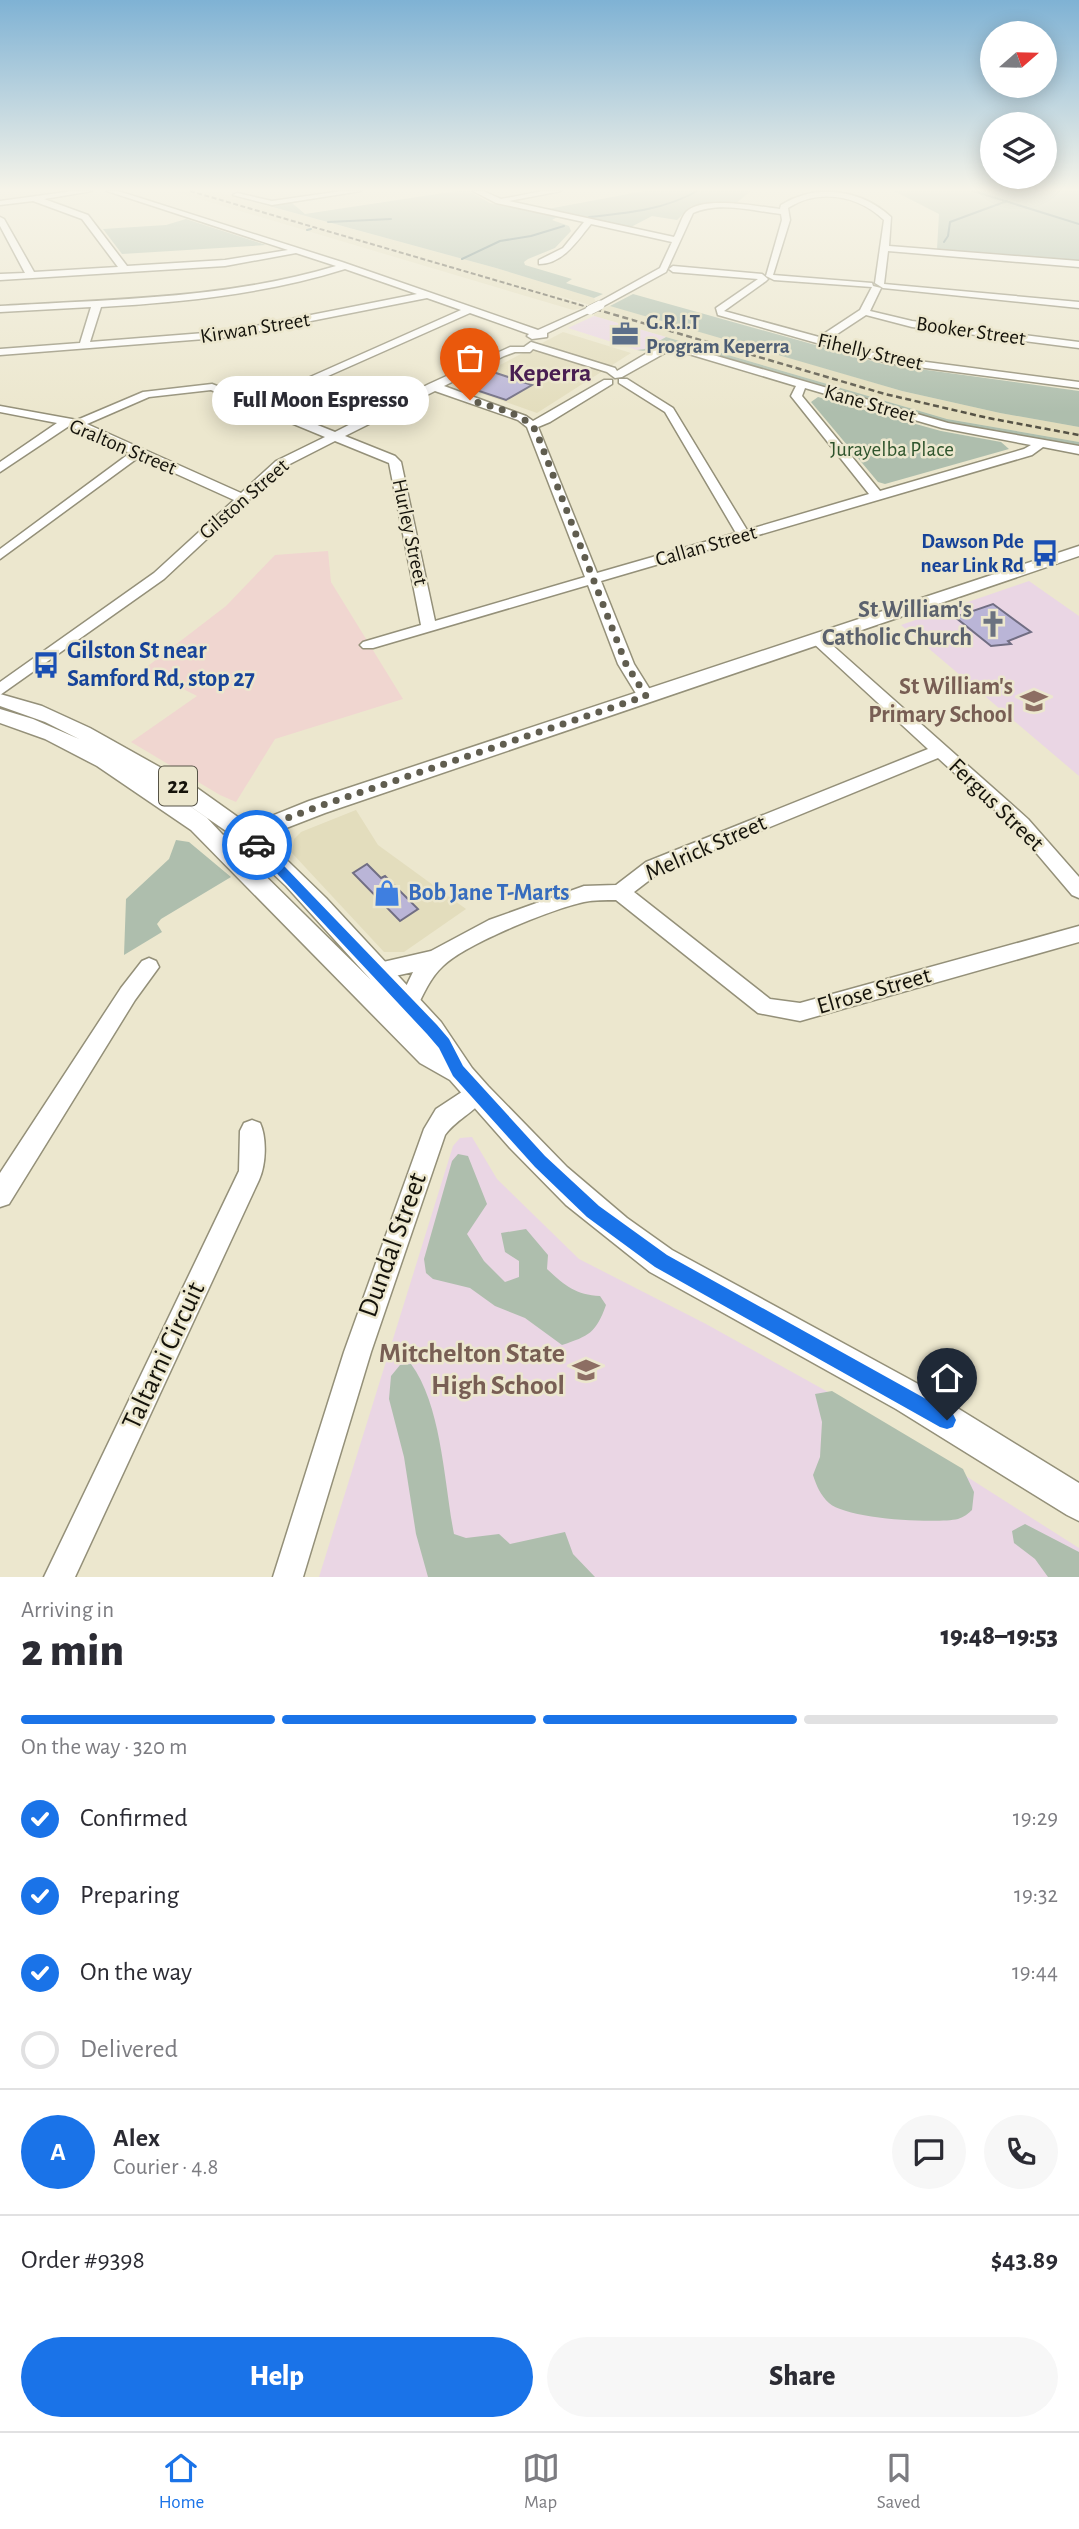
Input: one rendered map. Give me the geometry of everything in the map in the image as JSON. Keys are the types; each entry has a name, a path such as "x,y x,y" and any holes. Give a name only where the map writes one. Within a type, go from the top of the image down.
{"main road":[{"path":"234,839 317,807 1079,551"},
{"name":"22","path":"0,700 52,716 181,788 234,839 429,1055 468,1081"},
{"name":"22","path":"0,716 68,743 125,774 287,874 444,1044 468,1081 566,1188 622,1235 661,1261 919,1404 1079,1503"}],"street":[{"path":"25,265 31,275"},
{"path":"121,265 124,269"},
{"path":"0,277 198,265"},
{"path":"340,265 540,334"},
{"path":"668,265 667,269 1079,305"},
{"path":"766,276 770,265"},
{"path":"820,341 864,312 878,286 881,265"},
{"path":"0,309 215,294 315,277 345,266"},
{"name":"Gilston Street","path":"0,690 159,576 280,464 433,387 524,346 540,334 667,269"},
{"name":"Fihelly Street","path":"766,276 719,310 721,313 887,360 1079,385"},
{"name":"Kirwan Street","path":"0,352 230,334 426,295"},
{"path":"84,345 97,303"},
{"path":"257,404 468,310"},
{"name":"Booker Street","path":"864,312 912,324 1079,345"},
{"path":"524,346 614,378 669,410 744,535"},
{"name":"Kane Street","path":"614,378 663,348 682,348 947,426 1079,450"},
{"path":"532,425 547,420 614,378"},
{"path":"802,384 796,396 877,496"},
{"path":"433,387 522,418 532,425 626,664 646,696"},
{"path":"0,468 73,423 147,394 172,390 215,388 334,435"},
{"name":"Gralton Street","path":"0,408 73,423 242,498"},
{"name":"Hurley Street","path":"334,435 395,462 429,626"},
{"name":"Callan Street","path":"368,645 1028,452 1041,443"},
{"path":"0,555 138,452"},
{"name":"Fergus Street","path":"817,639 1022,824 1079,890"},
{"name":"Melrick Street","path":"377,971 436,959 496,926 584,894 620,892 653,867 940,751"},
{"name":"Elrose Street","path":"620,892 765,1007 800,1012 1079,934"},
{"name":"Melrick Street","path":"408,1005 420,978 436,959"},
{"path":"0,1195 128,994 149,967"},
{"name":"Dundal Street","path":"288,1577 345,1382 432,1140 443,1117 468,1081"},
{"name":"Taltarni Circuit","path":"59,1577 251,1172 252,1131"}],"shaded area":[{"path":"420,265 483,265 594,298 596,303 590,305 549,293 589,307 573,310"},
{"path":"612,305 902,391 1079,427 1079,442 947,419 594,316 593,312"},
{"path":"594,316 666,337 645,349 637,350 568,328"},
{"path":"563,332 631,353 537,413 460,386"},
{"path":"328,551 331,582 403,699 275,739 236,802 131,742 197,696 144,669 226,606 275,555"},
{"name":"St William's Primary School","path":"1029,581 1079,616 1079,776 901,625"},
{"path":"356,810 378,845 466,909 404,952 384,952 292,853 294,839 301,832"},
{"name":"Mitchelton State High School","path":"472,1137 497,1179 579,1259 706,1324 873,1417 1079,1548 1079,1577 319,1577 453,1146 460,1138"}],"green space":[{"path":"484,265 525,265 572,279 566,283 603,294 594,298"},
{"path":"633,294 883,364 1079,391 1079,427 902,391 610,306"},
{"path":"666,337 947,419 1079,442 1079,447 953,425 674,342 647,350 637,350 645,349"},
{"name":"Jurayelba Place","path":"818,397 941,431 1001,442 1009,449 885,484 878,482 811,402"},
{"path":"176,840 189,842 231,877 161,919 157,924 162,932 124,955 126,899 169,859"},
{"path":"458,1154 468,1156 487,1204 467,1234 484,1261 505,1282 519,1277 519,1261 505,1252 501,1233 526,1229 548,1255 547,1269 571,1288 584,1294 600,1296 606,1305 599,1322 590,1332 562,1345 525,1318 495,1306 470,1288 433,1279 426,1273 424,1259 452,1161"},
{"path":"411,1364 421,1381 436,1423 454,1534 466,1538 499,1534 510,1544 565,1532 573,1554 595,1577 428,1577 416,1534 404,1457 389,1399 391,1376 400,1365"},
{"path":"832,1391 963,1469 974,1492 972,1510 958,1519 912,1520 853,1513 829,1503 819,1490 813,1475 820,1457 822,1422 815,1394"},
{"path":"1025,1524 1079,1552 1079,1577 1048,1577 1035,1559 1014,1543 1012,1531"}],"building":[{"path":"490,371 532,385 506,400 464,386"},
{"name":"St William's Catholic Church","path":"993,604 1031,632 1008,641 1011,644 991,646 955,617"},
{"name":"Bob Jane T-Marts","path":"367,864 381,878 385,876 418,909 400,921 353,873"}],"railway":[{"path":"442,265 601,311"},
{"path":"595,309 885,394 988,418 1079,435"}],"way so far":[{"path":"257,845 245,834 317,807 646,696 626,664 536,431 522,418 470,400"}],"place":[{"name":"G.R.I.T Program Keperra","path":"625,334"},
{"name":"Full Moon Espresso","path":"470,400"},
{"name":"Dawson Pde near Link Rd","path":"1045,553"},
{"name":"St William's Catholic Church","path":"993,624"},
{"name":"Gilston St near Samford Rd, stop 27","path":"46,665"},
{"name":"St William's Primary School","path":"1034,701"},
{"name":"Bob Jane T-Marts","path":"387,893"},
{"name":"Mitchelton State High School","path":"586,1370"}],"district":[{"name":"Keperra","path":"550,373"}],"route":[{"path":"257,845 432,1030 444,1044 458,1071 540,1161 593,1211 622,1235 661,1261 947,1420"}]}
